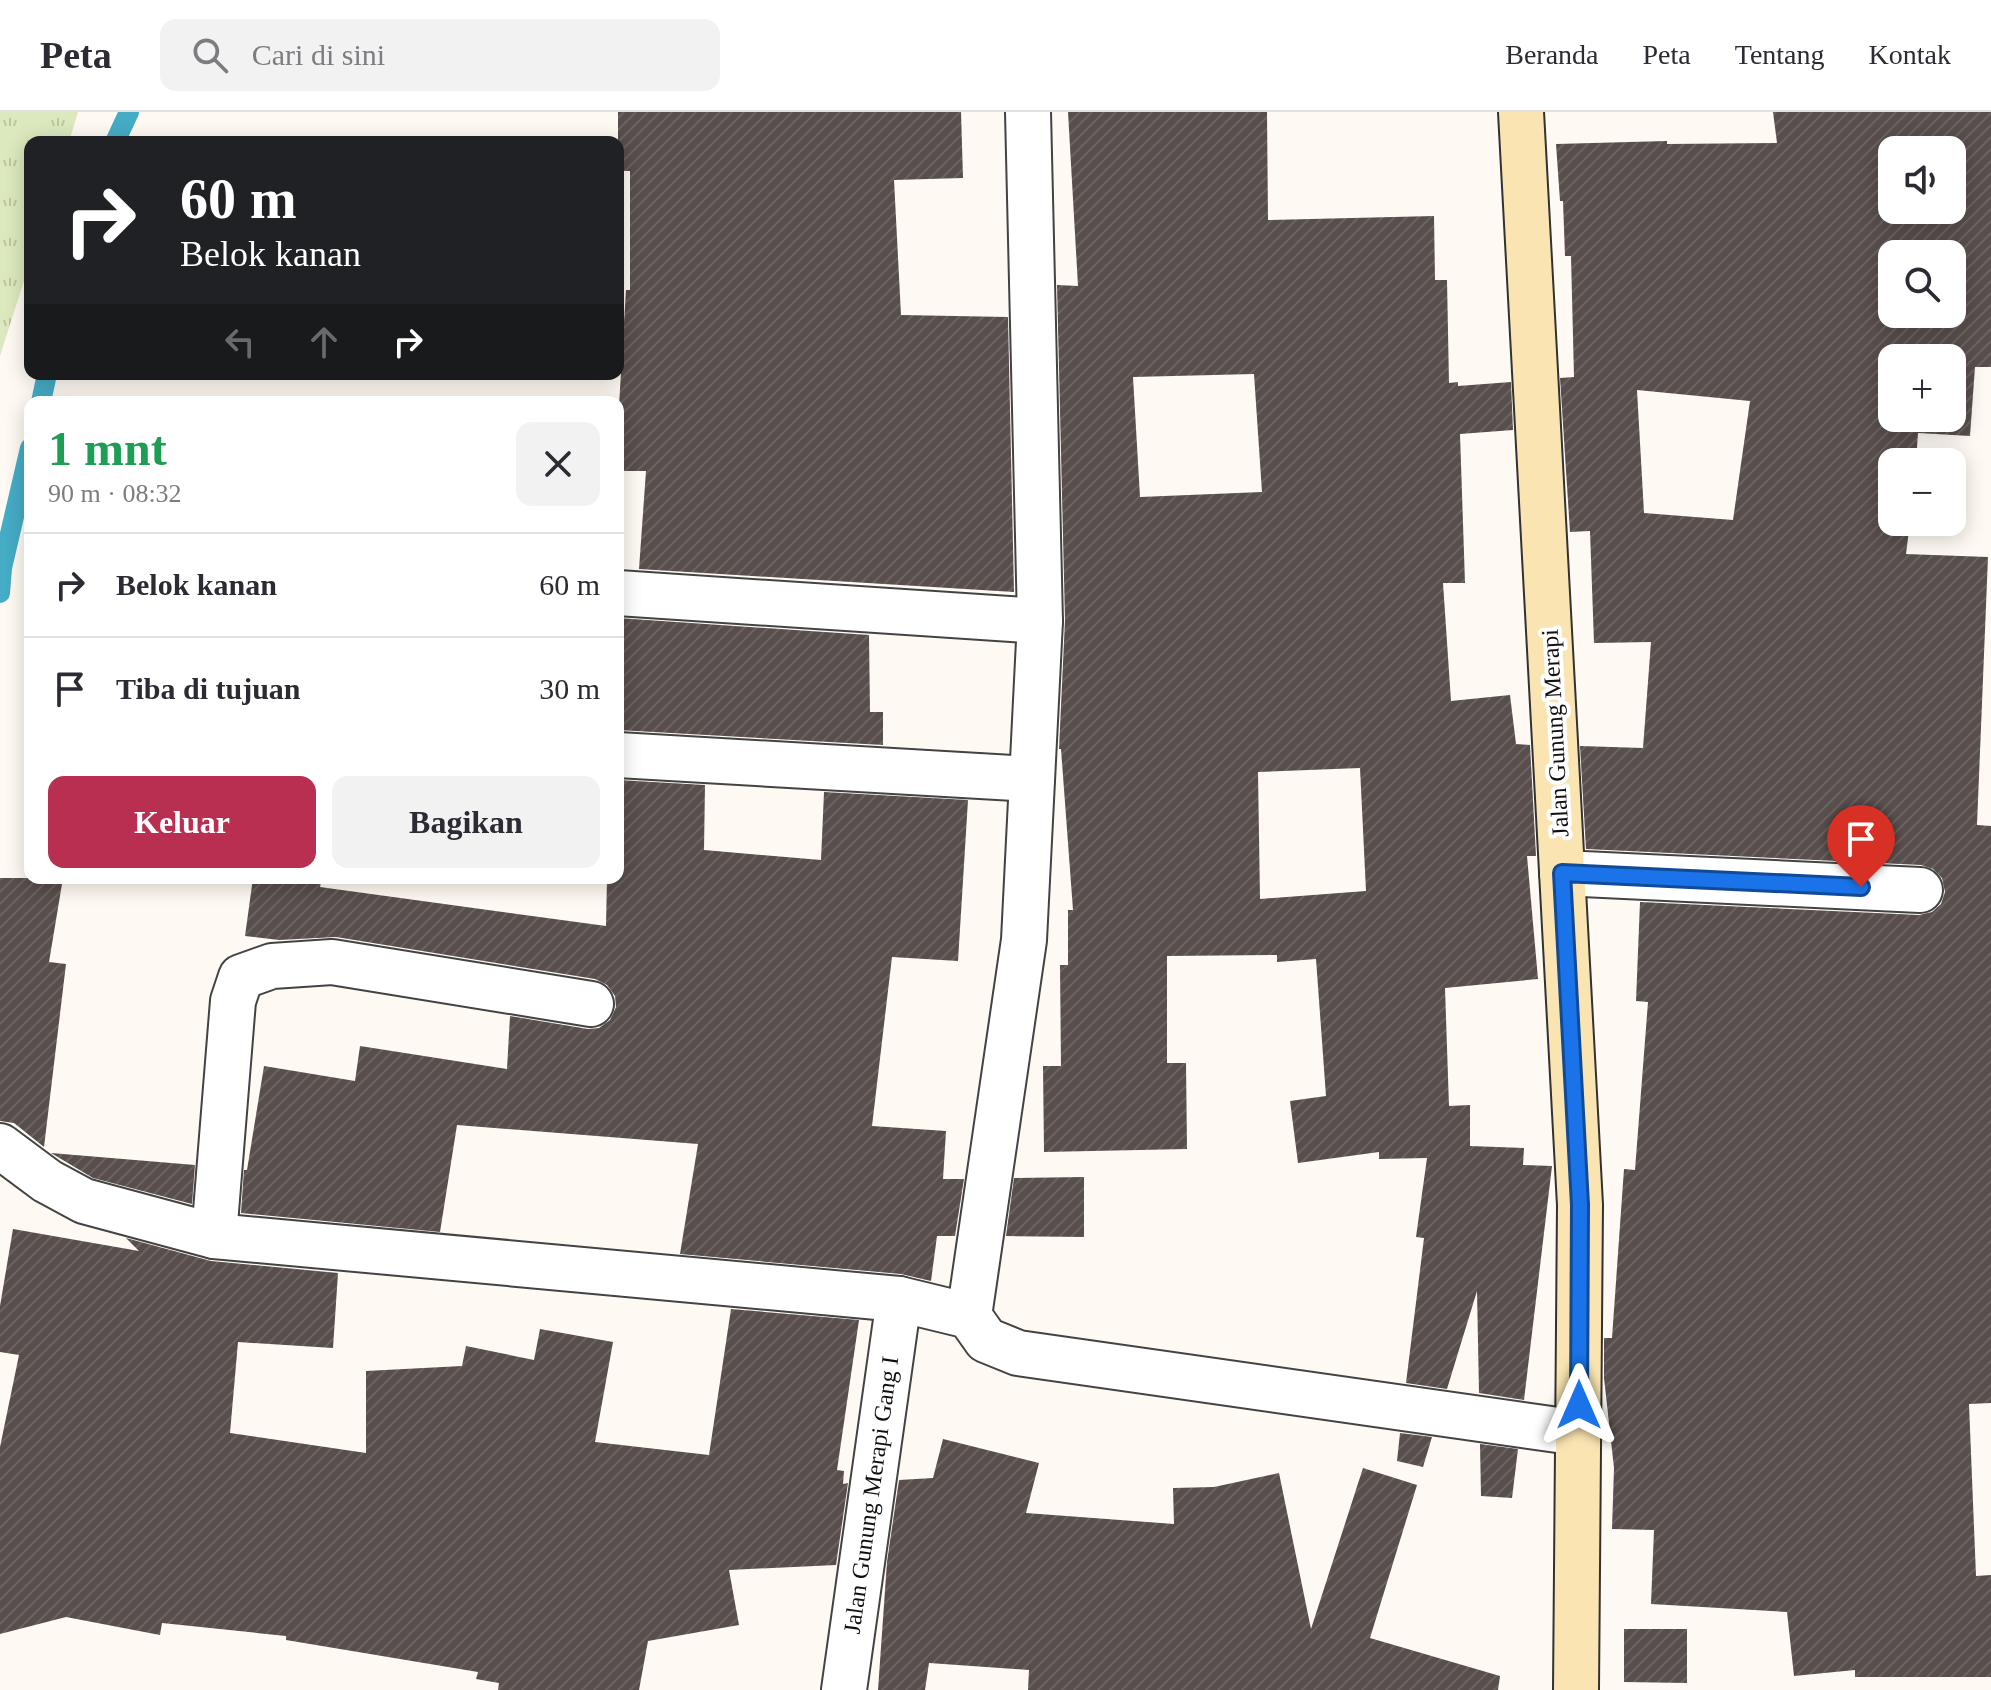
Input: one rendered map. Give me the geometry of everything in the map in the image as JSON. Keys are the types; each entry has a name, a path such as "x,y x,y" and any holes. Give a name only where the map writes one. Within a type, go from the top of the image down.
{"main road":[{"name":"Jalan Gunung Merapi","path":"1521,112 1580,1205 1576,1690"}],"street":[{"path":"969,1316 1024,940 1040,621 1028,112"},
{"path":"624,593 1040,621"},
{"path":"624,755 1032,779"},
{"path":"1562,873 1920,890"},
{"path":"214,1236 233,1001 241,977 272,966 332,962 591,1004"},
{"path":"0,1146 47,1181 84,1201 214,1236 899,1299 969,1316 986,1340 1018,1353 1579,1433"},
{"name":"Jalan Gunung Merapi Gang I","path":"844,1690 899,1299"}],"green space":[{"path":"0,112 78,112 71,136 24,136 24,281 0,356"}],"building":[{"path":"618,112 961,112 963,178 894,180 901,315 1008,317 1014,592 639,569 646,471 624,471 624,396 620,396 621,380 624,380 626,290 630,290 630,171 624,171 624,136 618,136"},
{"path":"1068,112 1267,112 1268,220 1434,216 1435,280 1447,280 1449,383 1458,382 1458,386 1511,382 1513,430 1460,434 1465,583 1443,583 1451,701 1510,695 1516,744 1530,745 1536,856 1527,856 1538,979 1445,988 1449,1106 1470,1105 1470,1146 1524,1148 1523,1165 1552,1166 1524,1400 1479,1393 1477,1291 1447,1389 1406,1383 1424,1238 1416,1237 1427,1158 1379,1159 1379,1152 1298,1163 1290,1101 1326,1096 1316,959 1277,962 1277,955 1167,956 1167,1063 1186,1063 1187,1149 1044,1152 1043,1066 1061,1066 1060,965 1068,965 1068,910 1073,910 1059,749 1065,620 1057,285 1078,286","holes":["1254,374 1262,492 1140,497 1133,377","1360,768 1366,891 1260,899 1258,772"]},
{"path":"1773,112 1991,112 1991,367 1975,367 1970,436 1918,433 1917,448 1878,448 1878,536 1908,536 1906,554 1988,557 1977,825 1991,826 1991,1403 1969,1404 1976,1576 1991,1575 1991,1677 1855,1677 1855,1670 1794,1676 1787,1612 1651,1604 1654,1530 1612,1529 1614,1468 1604,1378 1604,1338 1612,1338 1624,1169 1635,1170 1648,1002 1636,1001 1640,902 1919,915 1932,912 1941,904 1945,892 1942,878 1933,869 1921,865 1586,849 1580,746 1643,748 1651,642 1594,643 1590,531 1570,532 1560,378 1574,377 1571,256 1565,256 1563,201 1560,201 1556,144 1667,141 1667,144 1777,143","holes":["1637,390 1750,401 1733,520 1644,513"]},
{"path":"624,618 869,635 870,712 883,712 883,745 624,730"},
{"path":"624,780 705,785 704,850 821,860 824,792 968,800 958,961 892,957 872,1126 946,1131 943,1179 964,1179 955,1236 937,1236 931,1281 901,1274 680,1254 698,1144 457,1125 440,1232 241,1213 244,1170 247,1170 264,1066 355,1081 360,1046 507,1069 510,1016 588,1029 599,1028 610,1020 616,1007 615,996 607,985 595,979 336,937 279,940 245,936 252,884 321,884 320,887 606,926 607,884 624,884"},
{"path":"0,878 24,878 24,884 62,884 49,962 66,964 44,1147 14,1123 0,1121"},
{"path":"51,1153 195,1165 192,1204 93,1178"},
{"path":"1084,1177 1084,1237 1006,1236 1014,1178"},
{"path":"13,1229 139,1251 126,1238 211,1261 338,1273 333,1348 238,1342 230,1433 366,1453 366,1371 462,1366 466,1346 534,1360 540,1329 613,1342 595,1442 709,1455 731,1309 859,1320 837,1470 844,1471 843,1484 848,1483 836,1565 729,1570 739,1625 648,1641 639,1690 498,1690 499,1683 476,1679 478,1672 286,1640 286,1636 162,1623 160,1635 66,1617 0,1634 0,1447 19,1355 0,1352 0,1306"},
{"path":"1400,1433 1432,1437 1423,1467 1397,1461"},
{"path":"943,1439 1039,1463 1026,1513 1174,1524 1173,1488 1214,1487 1279,1473 1311,1629 1363,1468 1417,1485 1370,1638 1500,1676 1498,1690 1028,1690 1029,1670 929,1663 925,1690 878,1690 887,1562 899,1480 933,1478"},
{"path":"1480,1444 1518,1449 1512,1498 1481,1496"},
{"path":"1624,1629 1687,1629 1687,1683 1624,1682"}],"waterway":[{"path":"118,136 129,112"},
{"path":"42,396 46,380"},
{"path":"0,593 2,568 24,474"}],"route":[{"path":"1579,1405 1580,1205 1562,873 1861,887"}]}
